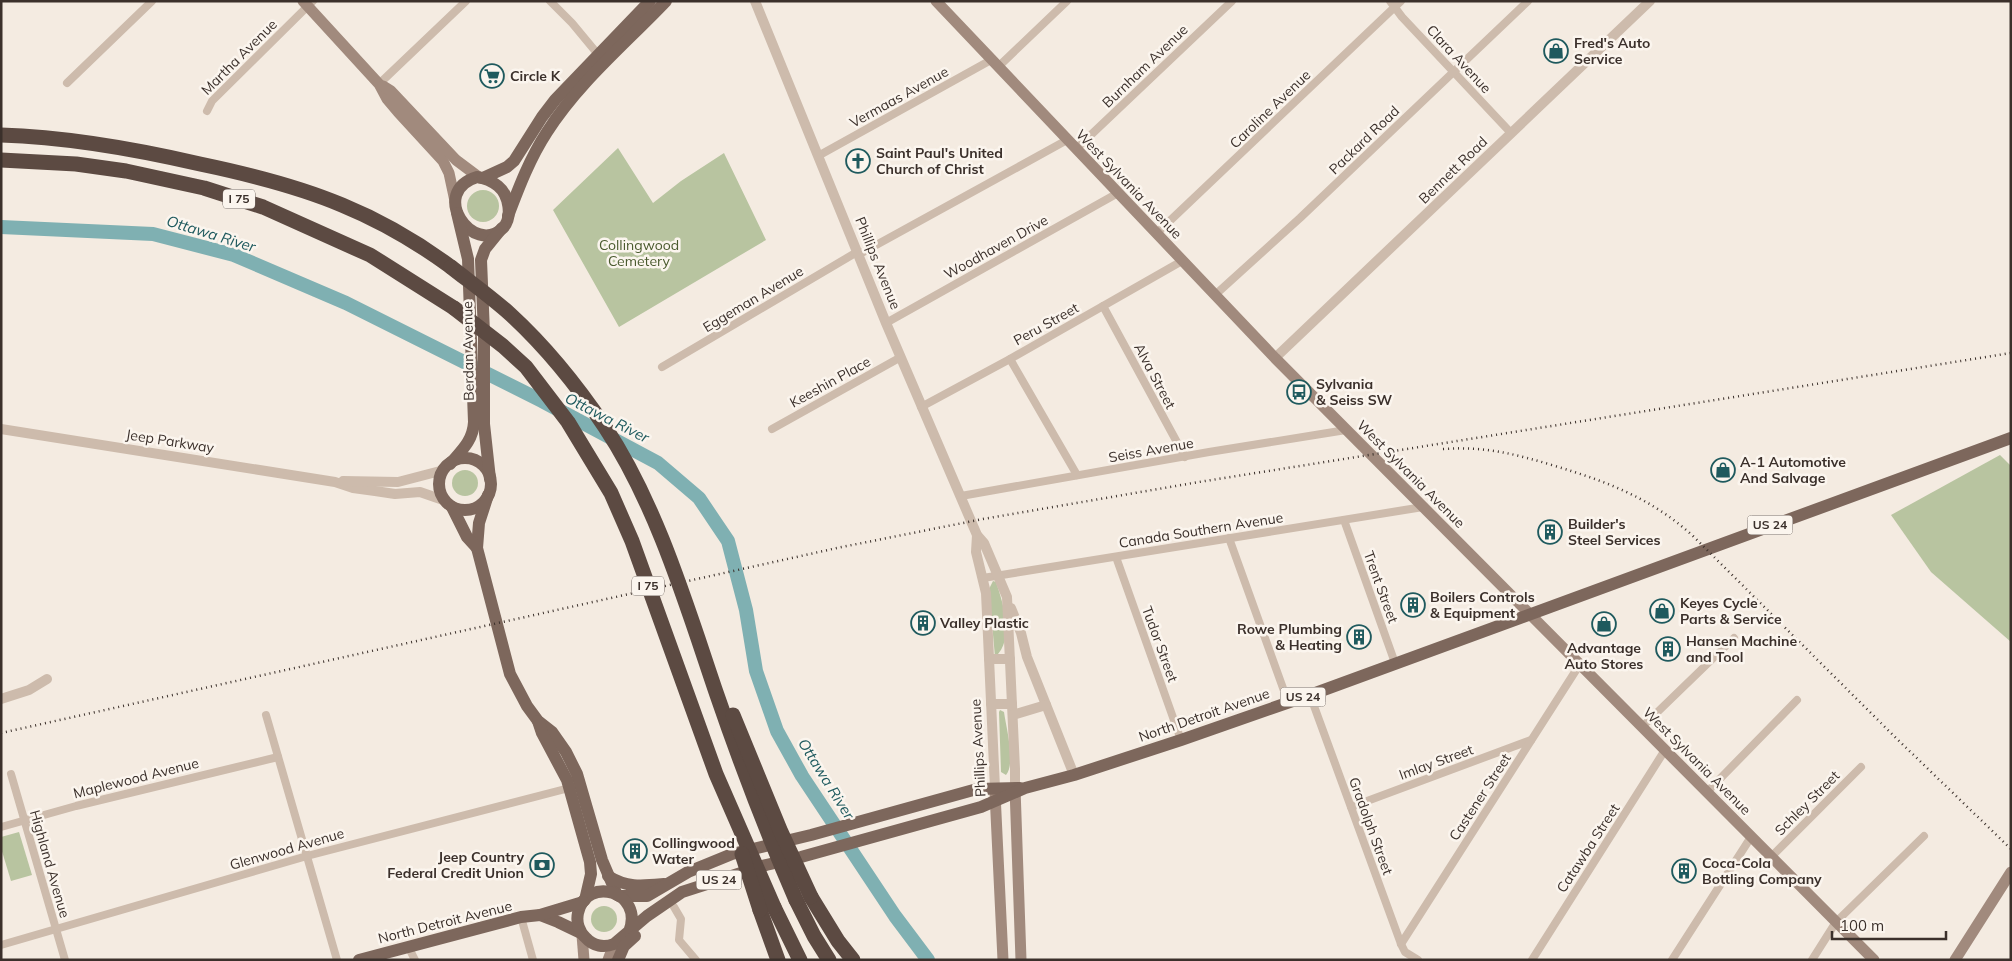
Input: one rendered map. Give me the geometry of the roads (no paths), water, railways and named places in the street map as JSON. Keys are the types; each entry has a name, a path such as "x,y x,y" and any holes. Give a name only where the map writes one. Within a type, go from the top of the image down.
{"highway":[{"name":"I 75","path":"6,134 80,142 159,154 263,178 342,204 388,226 421,246 451,266 510,314 538,343 578,390 605,428 632,476 658,531 692,622 738,757 796,900 814,936 829,960"},
{"name":"I 75","path":"1,162 24,161 76,164 126,171 204,188 263,207 370,255 454,308 503,346 526,367 568,422 611,493 632,541 716,774 767,908 800,960"},
{"path":"692,622 748,750 781,832 811,897 838,941 853,960"},
{"path":"767,908 778,960"}],"main road":[{"path":"308,3 379,84 387,99 398,112 443,161 449,173 456,207 466,227 480,234 489,234 502,228 507,221 524,173 548,130 650,1"},
{"path":"456,207 458,192 463,184 507,167 514,161 542,117 666,1"},
{"name":"West Sylvania Avenue","path":"936,1 1275,358 1874,960"},
{"path":"379,84 391,92 456,160 482,178 501,188 506,199 508,216"},
{"name":"Berdan Avenue","path":"456,207 465,245 469,274 471,352 490,479"},
{"name":"Berdan Avenue","path":"447,467 466,446 472,433 477,388 484,359 481,260 485,249 502,228"},
{"name":"North Detroit Avenue","path":"618,895 647,896 666,883 732,854 811,835 977,789 996,794 1074,775 1181,740 1310,695 1529,613 2011,438"},
{"path":"477,548 467,537 449,504 441,494 439,486 447,467 457,460 474,460 487,471 490,479 488,496 479,523 477,548 510,674 521,697 538,721 552,732 561,744 608,876 618,895 625,900 631,912 632,919 629,932"},
{"path":"449,504 460,510 477,508 488,496"},
{"path":"576,786 591,868 591,879 577,916 582,934 584,960"},
{"name":"Phillips Avenue","path":"1018,789 1021,960"},
{"name":"North Detroit Avenue","path":"629,932 671,898 682,892 766,865 981,807 996,794"},
{"name":"Phillips Avenue","path":"996,794 1003,960"},
{"path":"1955,960 2011,872"},
{"path":"608,876 618,883 626,885 666,883"},
{"path":"618,960 624,946 628,942 699,887"},
{"name":"US 24","path":"584,901 594,893 601,892 618,895"},
{"name":"North Detroit Avenue","path":"359,960 408,946 540,915 584,901"},
{"path":"540,915 582,934 594,944 609,946 614,944"},
{"name":"US 24","path":"614,944 629,932"},
{"path":"608,960 614,944"}],"street":[{"path":"67,83 152,1"},
{"path":"379,84 466,1"},
{"path":"550,1 605,58"},
{"name":"Phillips Avenue","path":"755,1 886,323 977,535 984,543 1007,597 1021,632 1027,657 1074,775"},
{"name":"Vermaas Avenue","path":"818,156 994,63 1067,1"},
{"name":"Burnham Avenue","path":"1076,149 1232,1"},
{"name":"Packard Road","path":"1215,295 1300,218 1528,1"},
{"name":"Bennett Road","path":"1275,358 1648,2"},
{"name":"Martha Avenue","path":"207,111 212,101 308,3"},
{"name":"Clara Avenue","path":"1395,3 1402,16 1511,133"},
{"name":"Caroline Avenue","path":"1156,234 1395,3"},
{"path":"858,253 1067,140"},
{"name":"Woodhaven Drive","path":"886,323 1118,193"},
{"name":"Eggeman Avenue","path":"662,367 858,253"},
{"name":"Peru Street","path":"922,407 1182,261"},
{"name":"Alva Street","path":"1103,306 1185,457"},
{"name":"Keeshin Place","path":"772,429 901,357"},
{"path":"1010,359 1077,475"},
{"name":"Jeep Parkway","path":"1,429 334,482 353,488 395,494 420,492 449,504"},
{"name":"Seiss Avenue","path":"961,496 1346,430"},
{"name":"Jeep Parkway","path":"334,482 398,482 447,467"},
{"name":"Canada Southern Avenue","path":"983,578 1423,507"},
{"name":"Trent Street","path":"1344,520 1395,663"},
{"name":"Phillips Avenue","path":"977,535 976,552 986,593 996,794"},
{"path":"1229,538 1288,702"},
{"name":"Tudor Street","path":"1116,557 1181,740"},
{"name":"Phillips Avenue","path":"1007,597 1018,789"},
{"path":"1642,727 1734,638"},
{"path":"989,659 1010,659"},
{"name":"Castener Street","path":"1401,944 1580,664"},
{"path":"1,698 29,690 47,679"},
{"name":"Gradolph Street","path":"1310,695 1401,944 1405,952 1418,960"},
{"path":"1707,792 1797,700"},
{"path":"991,704 1012,704"},
{"path":"1013,715 1046,705"},
{"path":"266,715 337,960"},
{"name":"Imlay Street","path":"1351,807 1531,740"},
{"name":"Catawba Street","path":"1532,960 1665,750"},
{"name":"Maplewood Avenue","path":"1,827 76,806 278,757"},
{"name":"Schley Street","path":"1772,857 1860,766"},
{"name":"Highland Avenue","path":"11,774 66,960"},
{"name":"Glenwood Avenue","path":"1,945 307,856 576,786"},
{"path":"1812,960 1836,922 1924,836"},
{"path":"1672,960 1751,837"},
{"path":"674,906 681,918 679,940 696,960"},
{"path":"521,918 533,960"},
{"path":"408,946 415,960"}],"waterway":[{"name":"Ottawa River","path":"1,227 153,234 234,255 346,303 542,401 658,463 699,498 728,541 746,610 756,671 777,731 802,776 895,916 928,960"}],"railway":[{"path":"1,733 837,548 983,519 1199,482 2011,353"},
{"path":"1443,449 1486,450 1541,462 1611,485 1661,511 1693,536 1895,737 2011,849"}],"place":[{"name":"Fred's Auto Service","path":"1556,51"},
{"name":"Circle K","path":"492,76"},
{"name":"Saint Paul's United Church of Christ","path":"858,161"},
{"name":"Sylvania & Seiss SW","path":"1299,392"},
{"name":"A-1 Automotive And Salvage","path":"1723,470"},
{"name":"Builder's Steel Services","path":"1550,532"},
{"name":"Boilers Controls & Equipment","path":"1413,605"},
{"name":"Keyes Cycle Parts & Service","path":"1662,611"},
{"name":"Valley Plastic","path":"923,623"},
{"name":"Advantage Auto Stores","path":"1604,624"},
{"name":"Rowe Plumbing & Heating","path":"1359,637"},
{"name":"Hansen Machine and Tool","path":"1668,649"},
{"name":"Collingwood Water","path":"635,851"},
{"name":"Jeep Country Federal Credit Union","path":"542,865"},
{"name":"Coca-Cola Bottling Company","path":"1684,871"}],"park label":[{"name":"Collingwood Cemetery","path":"639,254"}]}
